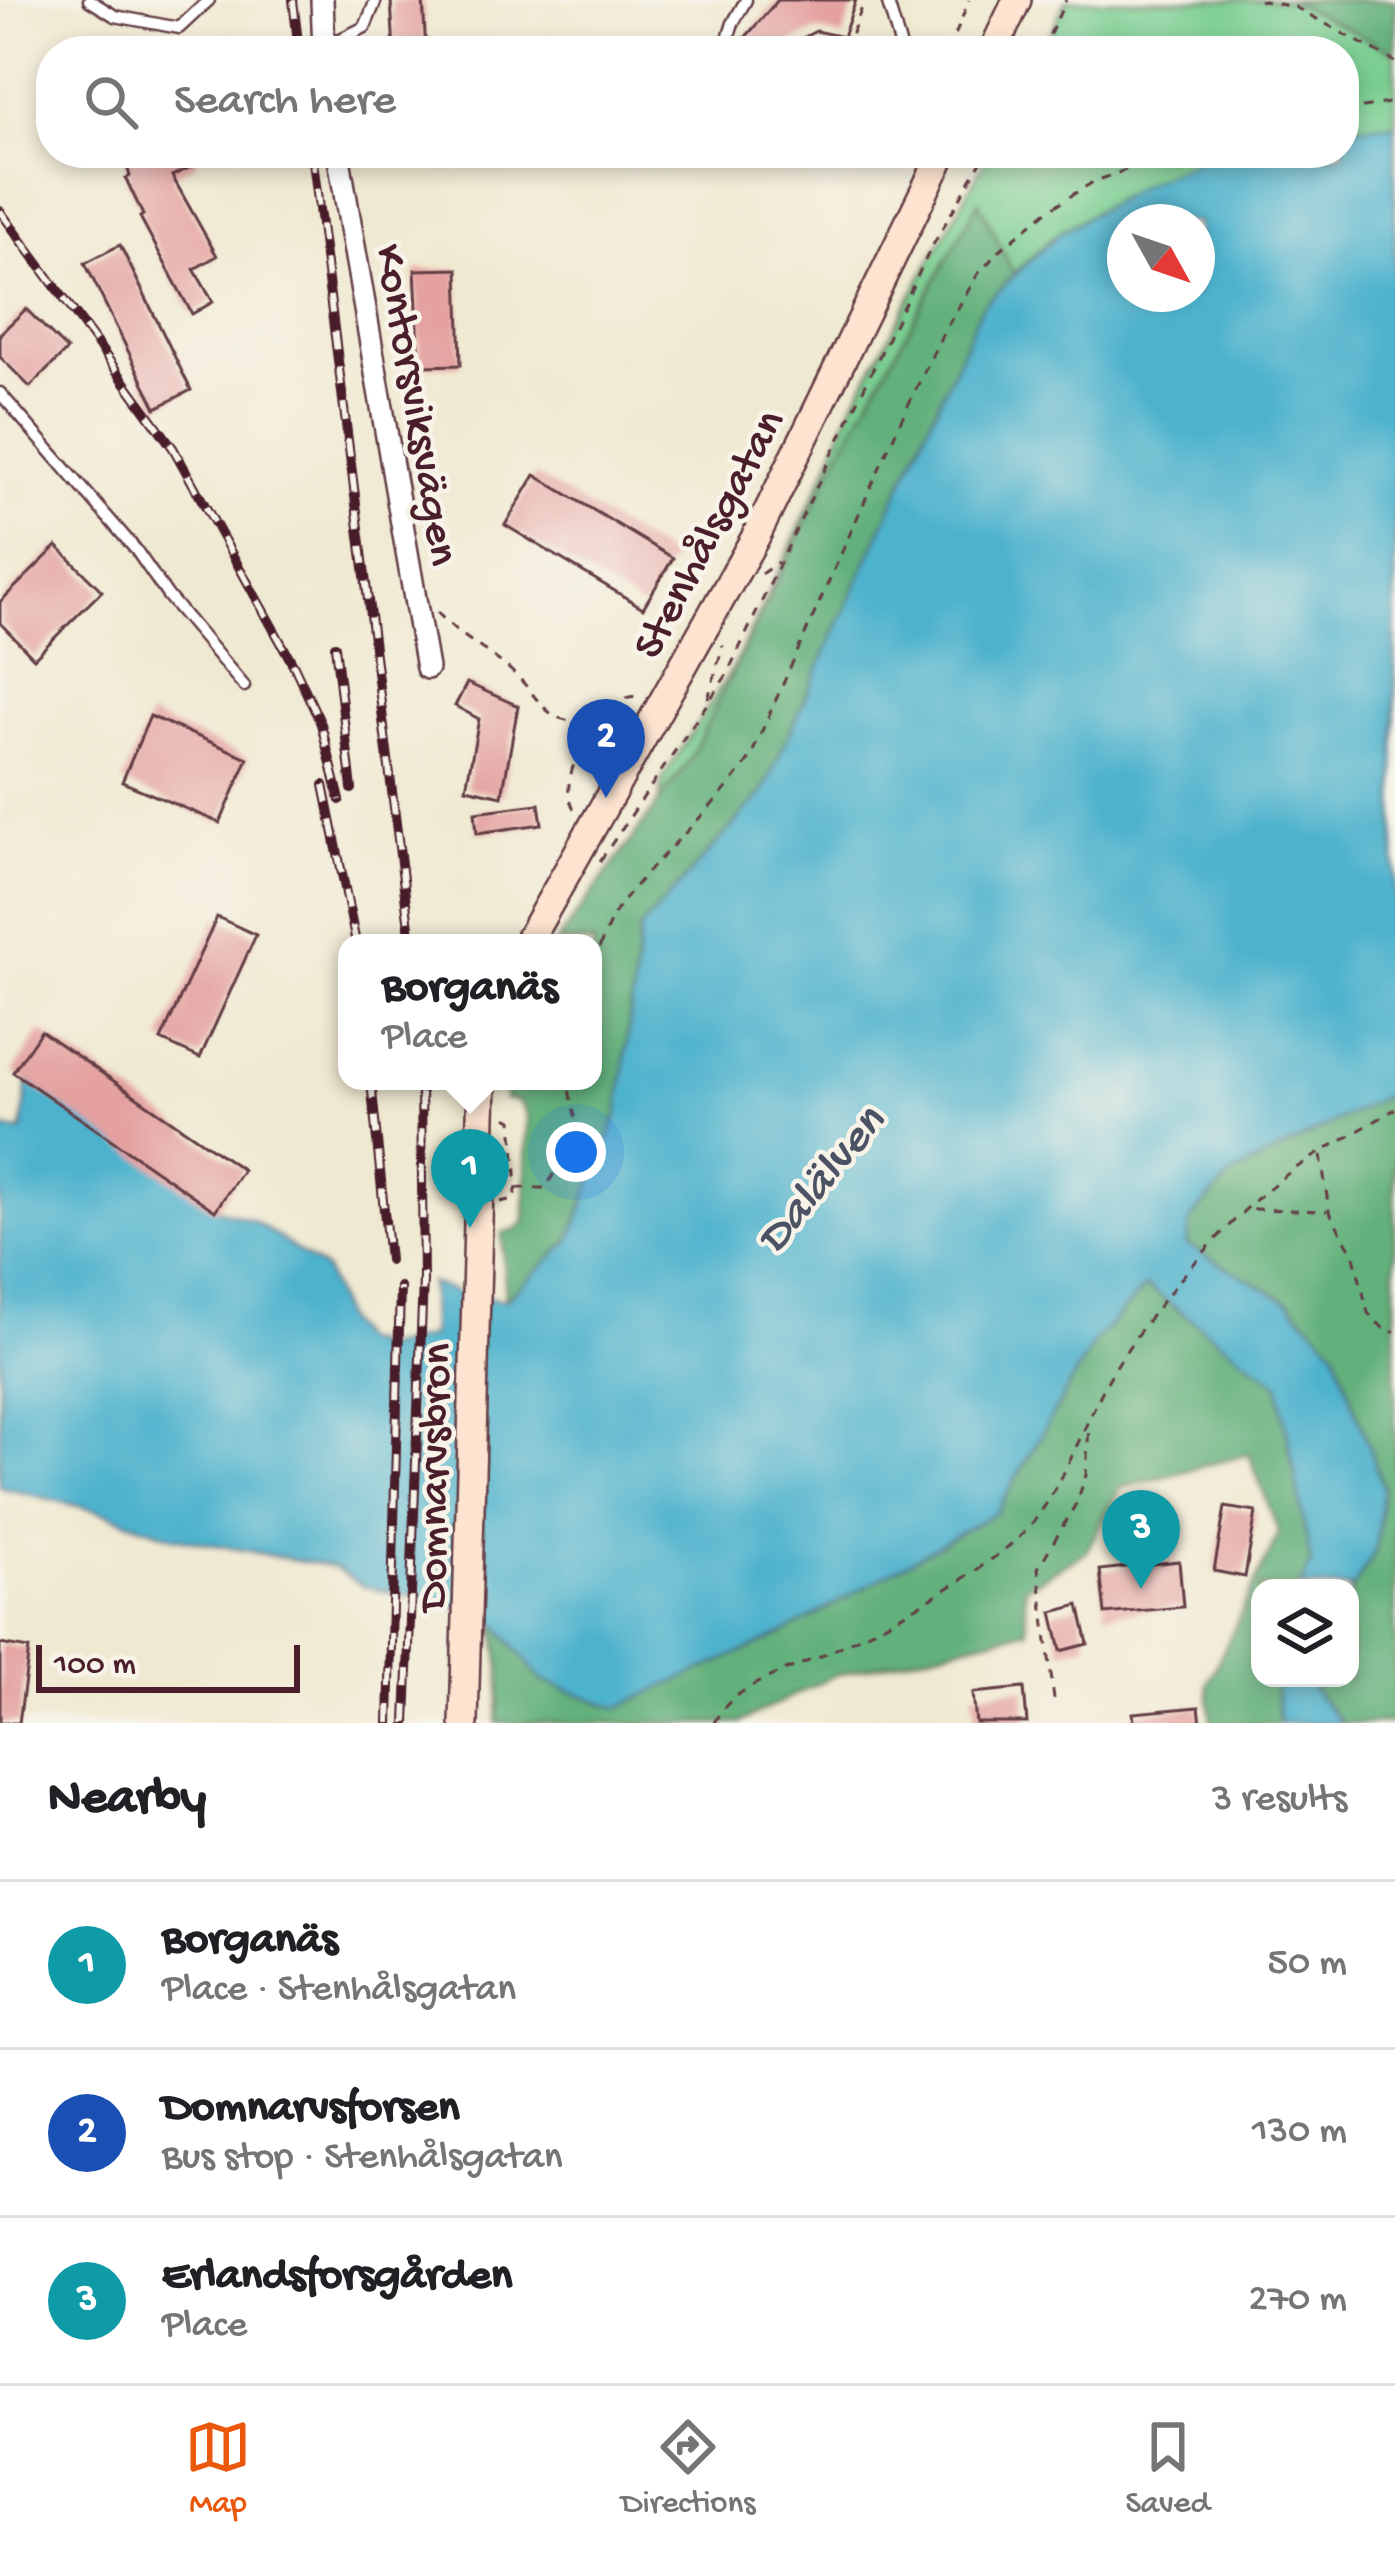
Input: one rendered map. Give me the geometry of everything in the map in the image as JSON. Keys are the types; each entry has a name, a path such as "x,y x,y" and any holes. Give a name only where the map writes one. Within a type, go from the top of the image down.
{"street":[{"path":"322,0 323,36"},
{"path":"1000,36 1017,0"},
{"name":"Kontorsviksvägen","path":"341,168 427,668"},
{"name":"Stenhålsgatan","path":"531,934 755,538 936,168"},
{"name":"Domnarvsbron","path":"464,1723 482,1090"}],"lane":[{"path":"89,0 115,16 179,28 208,0"},
{"path":"348,36 364,27 376,0"},
{"path":"729,36 746,0"},
{"path":"887,0 898,36"},
{"path":"0,393 136,550 244,686"}],"path":[{"path":"851,36 865,0"},
{"path":"955,36 969,0"},
{"path":"1049,36 1066,0"},
{"path":"1259,0 1294,7 1347,36"},
{"path":"1359,42 1395,62"},
{"path":"1359,108 1395,102"},
{"path":"595,869 726,676 930,250 977,168"},
{"path":"602,941 626,896 724,795 749,760 899,422 978,274 1047,211 1093,182 1131,168"},
{"path":"754,580 779,561"},
{"path":"434,608 457,635 512,671 553,715 569,721 627,696 640,696"},
{"path":"706,707 727,628"},
{"path":"585,794 575,811 566,796 569,779 604,708"},
{"path":"517,1188 546,1189 578,1129 569,1090"},
{"path":"714,1723 723,1706 751,1687 834,1650 969,1573 1020,1537 1129,1348 1208,1249 1278,1181 1395,1109"},
{"path":"496,1203 513,1199 517,1188 512,1120 501,1114"},
{"path":"1322,1155 1329,1211 1354,1256 1368,1313 1386,1331 1395,1332"},
{"path":"1250,1209 1329,1211"},
{"path":"1054,1699 1038,1568 1082,1489 1089,1420"}],"green space":[{"path":"1066,0 1395,0 1395,124 1359,126 1359,36 1049,36"},
{"path":"1288,0 1395,0 1395,52"},
{"path":"981,168 1190,168 1117,199 1058,233 984,299 658,813 663,778 735,664 851,407"},
{"path":"979,201 1014,275 982,307 763,792 640,929 619,1111 570,1241 505,1301 502,1233 516,1230 525,1221 527,1114 518,1101 505,1099 506,1090 602,1090 602,934 563,934 689,761 836,460"},
{"path":"1395,1091 1395,1723 1341,1723 1311,1688 1359,1687 1359,1579 1375,1552 1383,1487 1187,1245 1191,1219 1232,1175"},
{"path":"1146,1286 1278,1383 1311,1563 1304,1579 1257,1579 1279,1533 1249,1454 1121,1488 1086,1552 1024,1588 1028,1630 835,1675 739,1723 497,1723 501,1670 494,1621 542,1681 997,1512 1094,1343"},
{"path":"1251,1592 1251,1687 1276,1687 1279,1723 1211,1723 1208,1683"}],"water":[{"name":"Dalälven","path":"1395,124 1395,1091 1232,1175 1191,1219 1187,1245 1288,1301 1334,1348 1383,1487 1375,1552 1359,1579 1304,1579 1311,1563 1278,1383 1146,1286 1094,1343 997,1512 784,1633 617,1708 542,1681 494,1621 440,1602 363,1586 333,1567 174,1537 99,1511 0,1487 0,1129 22,1131 28,1079 212,1207 254,1221 325,1270 344,1321 360,1341 385,1348 431,1336 430,1283 462,1294 505,1300 570,1241 619,1111 640,929 763,792 982,306 1058,234 1107,205 1107,312 1215,312 1215,204 1109,204 1180,168 1359,168 1359,126"},
{"path":"1276,1687 1312,1687 1341,1723 1279,1723"}],"building":[{"path":"391,0 423,0 425,36 393,36"},
{"path":"778,0 856,0 843,36 816,31 806,36 746,36"},
{"path":"128,168 189,168 172,176 217,256 194,269 213,302 192,314 140,217 126,179"},
{"path":"120,245 191,390 156,408 85,263"},
{"path":"458,269 461,365 420,366 415,270"},
{"path":"26,309 67,350 30,387 0,357 0,334"},
{"path":"535,475 673,558 643,608 505,525"},
{"path":"57,546 102,591 34,658 0,623 0,602"},
{"path":"467,683 518,706 502,796 466,788 479,719 455,706"},
{"path":"150,716 248,758 220,823 122,782"},
{"path":"539,804 542,824 477,833 475,812"},
{"path":"217,917 256,935 200,1058 161,1040"},
{"path":"41,1031 243,1170 215,1211 13,1072"},
{"path":"1225,1507 1256,1512 1245,1577 1214,1571"},
{"path":"1179,1561 1183,1607 1105,1614 1100,1570"},
{"path":"1079,1605 1088,1644 1061,1651 1052,1612"},
{"path":"0,1644 29,1649 19,1723 0,1723"},
{"path":"1024,1688 1027,1723 976,1723 973,1693"},
{"path":"1199,1707 1201,1723 1134,1723 1133,1713"}],"railway":[{"path":"293,0 297,36"},
{"path":"314,168 410,934"},
{"path":"0,211 173,448 294,666 321,724 340,800"},
{"path":"335,646 352,789"},
{"path":"324,785 354,934"},
{"path":"372,1090 389,1260"},
{"path":"406,1723 423,1279 421,1090"},
{"path":"389,1723 400,1287"}],"place":[{"name":"Domnarvsforsen","path":"606,798"},
{"name":"Borganäs","path":"470,1228"},
{"name":"Erlandsforsgården","path":"1141,1589"}]}
